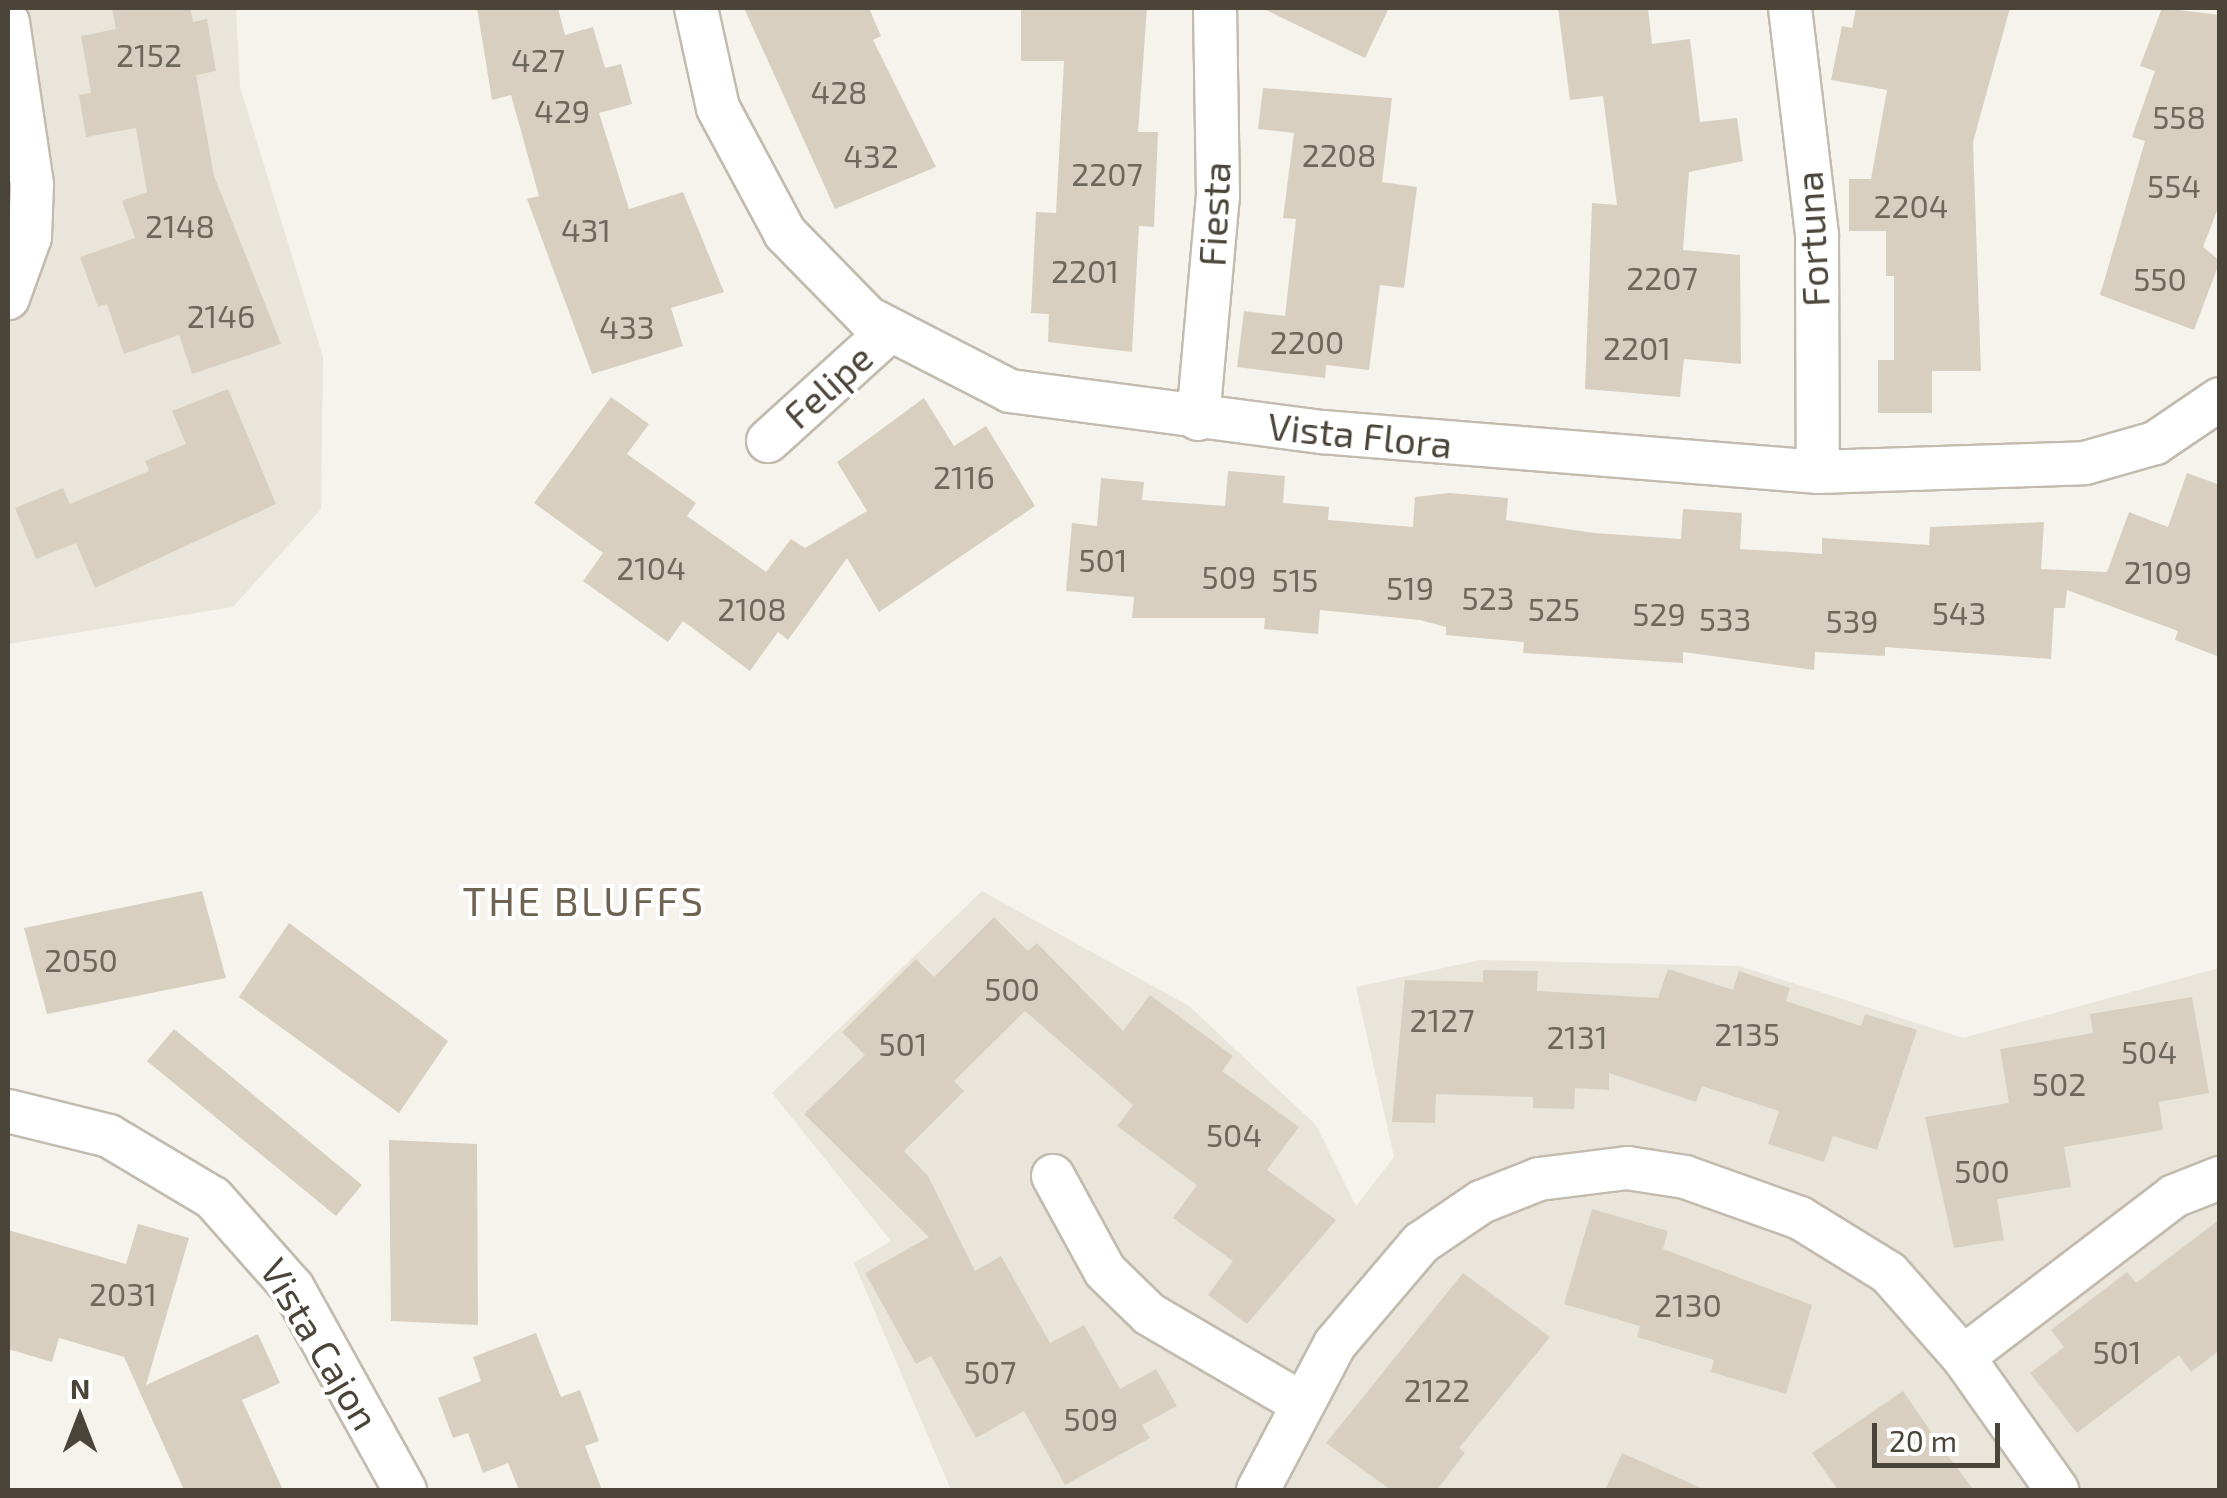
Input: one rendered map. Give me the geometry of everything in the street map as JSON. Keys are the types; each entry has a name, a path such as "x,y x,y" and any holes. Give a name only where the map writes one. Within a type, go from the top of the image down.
{"street":[{"name":"Vista Flora","path":"696,8 718,108 747,174 820,274 888,332 1010,392 1198,419 1818,472 2086,463 2155,442 2220,399"},
{"name":"Fiesta","path":"1198,419 1218,196 1215,8"},
{"name":"Fortuna","path":"1790,8 1816,236 1818,472"},
{"path":"8,22 32,184 30,237 8,298"},
{"name":"Felipe","path":"768,441 888,332"},
{"name":"Vista Cajon","path":"8,1112 109,1136 213,1198 293,1288 404,1490"},
{"path":"1258,1490 1298,1402 1422,1243 1481,1202 1583,1170 1685,1177 1800,1218 1888,1273 1963,1357 2056,1490"},
{"path":"1052,1176 1105,1270 1149,1314 1298,1402"},
{"path":"1963,1357 2174,1196 2220,1178"}],"shaded area":[{"path":"8,8 236,8 240,87 323,357 321,509 233,607 8,644"},
{"path":"982,891 1189,1006 1316,1125 1356,1206 1394,1157 1356,987 1480,960 1740,966 1963,1038 2219,968 2219,1490 951,1490 854,1263 891,1241 772,1093"}],"building":[{"path":"112,8 190,8 193,22 207,19 216,71 196,75 214,176 281,344 192,374 179,335 124,354 107,304 98,307 80,257 135,238 122,201 147,192 136,128 86,137 79,95 91,93 81,36 116,29"},
{"path":"477,8 558,8 565,35 593,27 605,68 621,64 632,104 599,113 629,209 683,192 724,292 671,308 683,346 592,374 527,199 539,196 511,95 492,100"},
{"path":"744,8 869,8 881,36 873,40 936,167 835,209"},
{"path":"1021,8 1147,8 1138,132 1158,132 1154,227 1139,226 1132,352 1048,342 1049,314 1031,313 1036,212 1056,213 1064,61 1021,61"},
{"path":"1262,8 1389,8 1365,58"},
{"path":"1558,8 1648,8 1652,44 1690,39 1700,122 1737,118 1743,161 1689,172 1683,250 1740,255 1741,364 1684,359 1680,397 1585,389 1592,203 1617,205 1603,96 1570,100"},
{"path":"1856,8 2010,8 1973,142 1981,371 1932,371 1932,413 1878,413 1878,360 1894,360 1894,276 1886,276 1886,231 1849,231 1849,179 1871,179 1887,90 1831,80 1842,26 1852,28"},
{"path":"2162,8 2220,15 2220,203 2203,247 2220,261 2194,330 2100,295 2145,141 2132,137 2155,71 2140,66"},
{"path":"1263,88 1392,98 1382,182 1417,187 1404,288 1380,285 1369,370 1326,365 1325,378 1237,367 1244,311 1285,316 1296,219 1283,218 1294,133 1258,129"},
{"path":"228,389 276,504 95,588 76,543 36,559 15,508 63,488 70,504 149,471 145,461 186,444 172,411"},
{"path":"611,397 649,424 627,454 696,503 687,516 766,572 791,539 805,548 867,511 837,462 924,398 954,446 986,426 1035,506 879,612 847,558 788,640 778,632 750,671 683,621 668,642 583,581 603,553 534,503"},
{"path":"1228,471 1285,476 1283,503 1329,507 1328,520 1413,527 1415,497 1449,493 1508,498 1506,520 1594,533 1681,539 1683,509 1742,513 1740,549 1822,554 1822,538 1929,545 1930,527 2044,522 2041,569 2107,572 2129,512 2168,527 2187,473 2220,485 2220,657 2175,640 2178,631 2067,590 2065,608 2054,608 2051,659 1885,647 1885,656 1815,652 1814,670 1683,652 1683,663 1523,653 1524,642 1446,635 1446,627 1420,620 1320,610 1318,634 1264,629 1265,618 1132,618 1134,597 1066,591 1072,523 1097,526 1101,478 1144,482 1142,500 1225,506"},
{"path":"202,891 226,978 47,1014 24,928"},
{"path":"994,917 1028,951 1037,943 1123,1031 1150,995 1233,1056 1222,1071 1299,1127 1267,1170 1336,1220 1247,1324 1208,1295 1233,1261 1173,1218 1197,1185 1117,1126 1133,1105 1025,1011 954,1081 964,1091 904,1151 928,1176 975,1271 1001,1256 1050,1343 1084,1325 1120,1389 1156,1369 1177,1406 1142,1425 1150,1438 1065,1485 1024,1411 976,1438 931,1356 916,1364 865,1273 929,1237 804,1114 865,1055 842,1032 916,959 934,977"},
{"path":"289,923 448,1041 399,1113 239,997"},
{"path":"1668,969 1733,990 1739,971 1790,988 1786,1001 1861,1026 1865,1014 1917,1030 1877,1150 1833,1136 1824,1162 1768,1144 1779,1111 1702,1086 1696,1102 1609,1073 1609,1090 1575,1088 1574,1109 1533,1108 1533,1097 1436,1094 1435,1123 1392,1122 1405,980 1483,982 1483,970 1538,971 1537,991 1658,998"},
{"path":"2192,997 2209,1093 2159,1102 2163,1130 2064,1147 2071,1187 1997,1199 2004,1240 1954,1248 1925,1117 2009,1103 2000,1049 2093,1033 2090,1014"},
{"path":"174,1029 362,1185 336,1216 147,1061"},
{"path":"389,1140 477,1144 478,1325 391,1321"},
{"path":"1592,1209 1668,1231 1663,1249 1812,1305 1786,1394 1711,1372 1714,1360 1637,1337 1640,1326 1564,1304"},
{"path":"2220,1219 2220,1350 2191,1372 2179,1355 2077,1433 2030,1373 2064,1347 2051,1330 2127,1272 2136,1283"},
{"path":"138,1224 189,1238 146,1385 258,1334 280,1383 242,1400 283,1490 184,1490 124,1357 59,1338 52,1362 8,1349 8,1230 126,1264"},
{"path":"1463,1273 1550,1337 1459,1448 1465,1453 1437,1490 1391,1490 1326,1443"},
{"path":"536,1333 561,1397 580,1390 599,1441 585,1446 602,1490 519,1490 508,1463 483,1473 468,1433 453,1438 438,1398 481,1381 473,1357"},
{"path":"1903,1391 1974,1490 1838,1490 1812,1453"},
{"path":"1622,1453 1706,1490 1605,1490"}],"district":[{"name":"THE BLUFFS","path":"584,900"}]}
